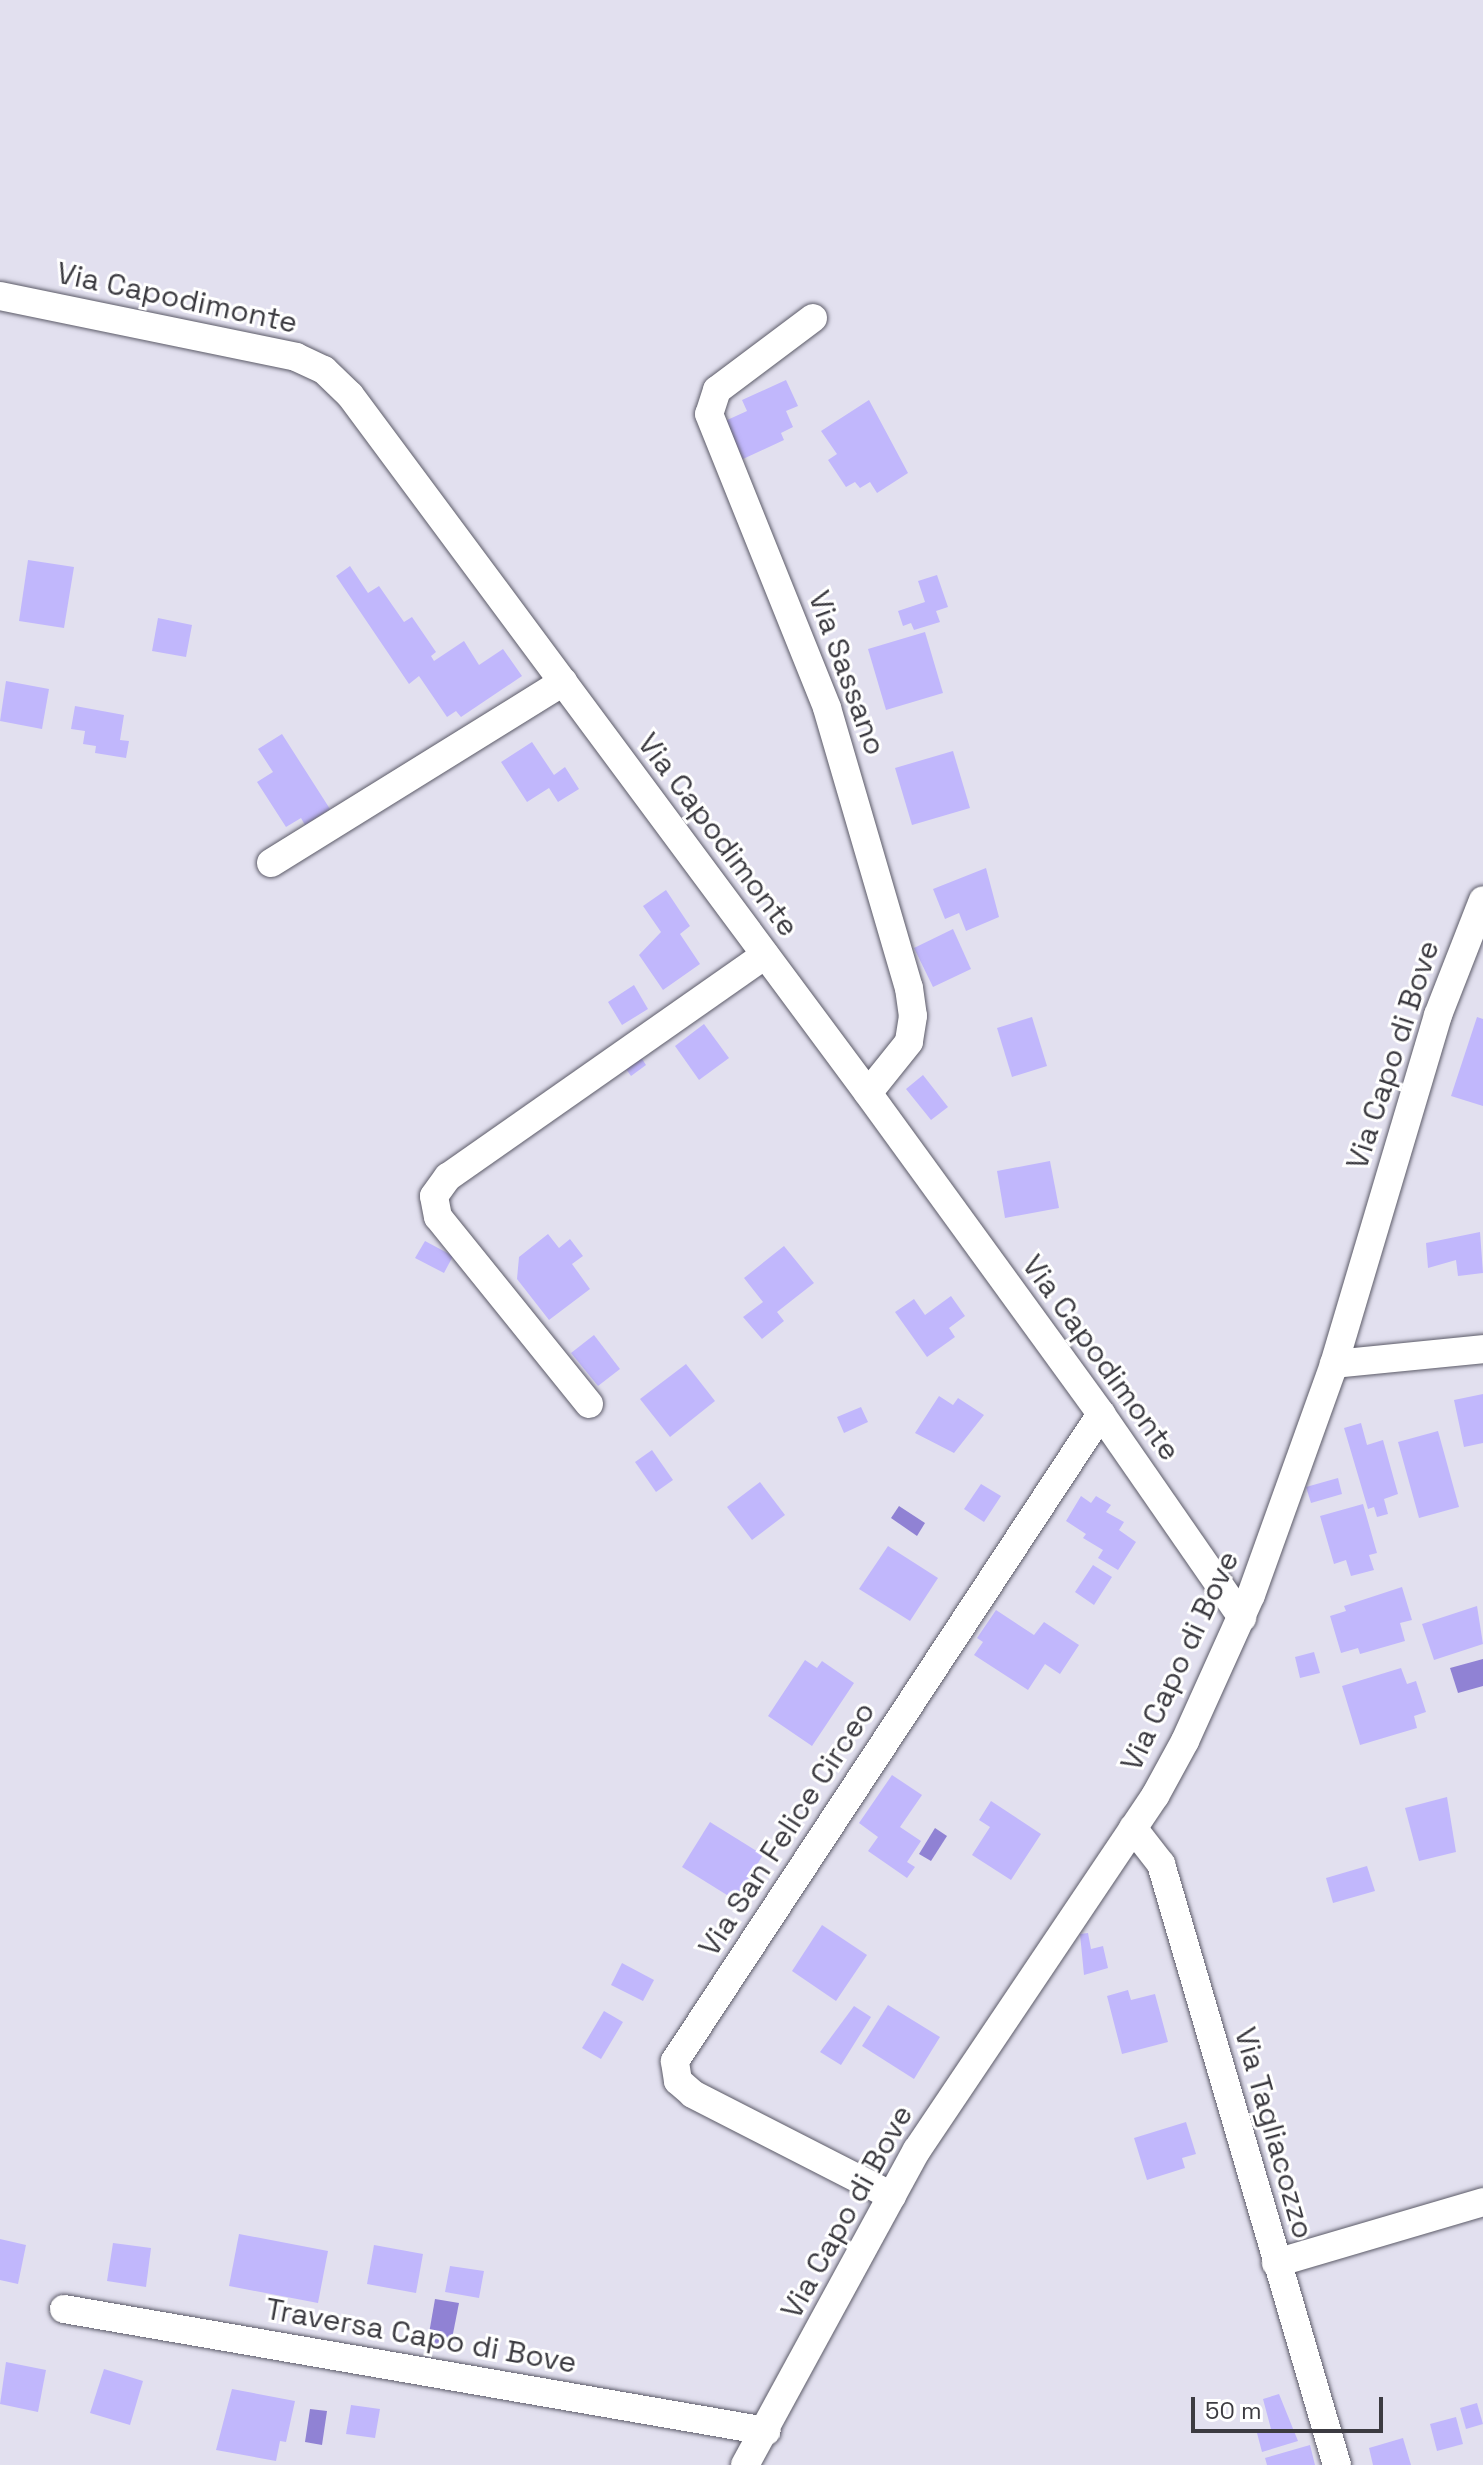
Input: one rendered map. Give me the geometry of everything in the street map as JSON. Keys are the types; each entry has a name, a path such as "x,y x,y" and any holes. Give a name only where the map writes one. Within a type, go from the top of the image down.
{"street":[{"name":"Via Capodimonte","path":"0,296 287,355 324,370 362,411 868,1093 1101,1414 1242,1618"},
{"name":"Via Sassano","path":"813,318 717,390 709,414 827,708 909,988 913,1016 909,1042 868,1093"},
{"path":"271,863 563,682"},
{"name":"Via Capo di Bove","path":"745,2465 933,2124 1176,1760 1242,1618 1334,1364 1438,1015 1483,900"},
{"path":"589,1404 438,1217 434,1196 448,1177 765,955"},
{"path":"1334,1364 1483,1349"},
{"name":"Via San Felice Circeo","path":"892,2196 693,2094 678,2081 675,2061 1101,1414"},
{"name":"Via Tagliacozzo","path":"1133,1828 1161,1864 1337,2465"},
{"path":"1276,2263 1483,2202"},
{"name":"Traversa Capo di Bove","path":"64,2309 766,2431"}],"shaded area":[{"path":"899,1506 925,1523 917,1536 891,1518"},
{"path":"1483,1659 1483,1686 1458,1693 1450,1668"},
{"path":"935,1828 947,1836 931,1861 919,1854"},
{"path":"435,2299 459,2303 450,2349 427,2345"},
{"path":"310,2409 327,2411 322,2445 305,2442"}],"building":[{"path":"786,380 798,406 786,411 793,427 781,433 784,440 743,459 725,421 747,411 742,400"},
{"path":"869,400 908,473 877,493 870,482 860,488 855,482 846,487 828,460 837,454 821,431"},
{"path":"28,560 74,567 64,628 19,621"},
{"path":"350,566 368,593 379,586 404,622 412,617 436,652 431,656 434,661 464,641 479,665 503,649 522,676 461,717 456,711 447,717 419,676 409,684 336,576"},
{"path":"937,575 948,607 936,611 940,622 914,630 911,623 903,626 898,611 925,602 918,581"},
{"path":"158,618 192,625 186,657 152,651"},
{"path":"925,632 943,693 886,710 868,649"},
{"path":"6,681 49,689 42,729 0,721"},
{"path":"75,706 124,715 120,740 129,741 126,758 95,753 96,746 83,744 85,731 71,729"},
{"path":"282,734 330,809 305,825 301,818 286,827 257,782 273,772 258,749"},
{"path":"532,742 554,775 565,767 579,789 558,802 549,788 527,802 501,762"},
{"path":"953,751 970,808 912,825 895,768"},
{"path":"986,868 999,917 966,931 959,913 945,919 933,889"},
{"path":"666,890 690,926 680,934 700,964 663,990 639,955 661,932 643,906"},
{"path":"953,929 971,969 933,987 914,948"},
{"path":"634,985 648,1009 622,1025 608,1002"},
{"path":"1032,1017 1047,1066 1012,1077 997,1028"},
{"path":"1477,1017 1483,1019 1483,1106 1451,1096"},
{"path":"704,1024 729,1058 699,1080 675,1046"},
{"path":"637,1051 646,1065 631,1076 621,1062"},
{"path":"923,1075 948,1107 931,1120 906,1089"},
{"path":"1050,1161 1059,1208 1005,1218 997,1171"},
{"path":"1480,1232 1483,1273 1458,1276 1456,1260 1428,1268 1426,1243"},
{"path":"548,1234 559,1248 570,1239 583,1256 572,1264 590,1289 549,1320 517,1279 519,1257"},
{"path":"425,1241 453,1256 444,1273 415,1258"},
{"path":"784,1246 814,1283 777,1312 784,1321 762,1339 743,1317 763,1302 744,1278"},
{"path":"951,1296 965,1316 949,1328 955,1337 927,1357 895,1312 914,1299 925,1315"},
{"path":"594,1335 620,1369 598,1386 571,1353"},
{"path":"686,1364 715,1401 670,1437 640,1399"},
{"path":"1483,1394 1483,1443 1464,1447 1454,1400"},
{"path":"939,1396 953,1405 958,1398 984,1415 954,1453 915,1433"},
{"path":"861,1407 868,1422 844,1433 837,1417"},
{"path":"1361,1423 1367,1445 1383,1440 1398,1494 1384,1499 1388,1514 1377,1517 1374,1507 1368,1509 1344,1428"},
{"path":"1438,1431 1459,1507 1419,1518 1398,1442"},
{"path":"652,1450 673,1480 656,1492 635,1462"},
{"path":"1338,1478 1342,1494 1311,1503 1306,1487"},
{"path":"760,1482 785,1515 752,1540 727,1507"},
{"path":"981,1484 1001,1496 984,1522 964,1509"},
{"path":"1081,1496 1091,1503 1096,1496 1111,1505 1106,1512 1124,1522 1119,1530 1136,1542 1118,1570 1098,1558 1103,1550 1083,1538 1086,1534 1066,1521"},
{"path":"1363,1504 1377,1553 1369,1555 1374,1570 1351,1576 1346,1560 1334,1564 1320,1516"},
{"path":"888,1546 938,1578 910,1621 859,1589"},
{"path":"1093,1565 1112,1577 1094,1605 1075,1592"},
{"path":"1402,1587 1412,1620 1400,1623 1405,1641 1360,1654 1358,1648 1341,1653 1330,1616 1346,1611 1344,1606"},
{"path":"1477,1606 1483,1644 1434,1660 1422,1624"},
{"path":"996,1610 1034,1635 1044,1622 1079,1645 1060,1674 1045,1664 1028,1690 974,1655 983,1642 977,1638"},
{"path":"1314,1652 1320,1673 1300,1678 1295,1657"},
{"path":"805,1660 817,1668 822,1661 854,1683 812,1746 768,1716"},
{"path":"1401,1668 1407,1684 1416,1681 1426,1712 1414,1716 1417,1728 1360,1745 1342,1686"},
{"path":"892,1775 922,1795 900,1827 921,1841 907,1862 915,1867 907,1878 868,1851 878,1837 859,1823"},
{"path":"1447,1797 1456,1852 1419,1861 1405,1808"},
{"path":"991,1801 1041,1834 1011,1880 972,1855 990,1827 979,1820"},
{"path":"710,1822 763,1855 735,1900 682,1867"},
{"path":"1367,1866 1375,1891 1333,1903 1326,1878"},
{"path":"822,1925 867,1955 836,2001 792,1971"},
{"path":"1088,1933 1091,1949 1103,1946 1108,1968 1084,1975 1080,1934"},
{"path":"622,1963 654,1980 643,2001 611,1985"},
{"path":"1128,1990 1131,2000 1155,1994 1168,2042 1122,2054 1107,1996"},
{"path":"888,2005 940,2037 914,2079 862,2046"},
{"path":"854,2006 871,2017 841,2065 820,2052"},
{"path":"604,2011 623,2022 601,2059 582,2048"},
{"path":"1186,2122 1196,2154 1182,2158 1185,2168 1147,2180 1134,2138"},
{"path":"239,2234 328,2251 318,2303 229,2286"},
{"path":"0,2239 26,2245 18,2284 0,2280"},
{"path":"113,2243 151,2248 146,2287 107,2281"},
{"path":"374,2245 423,2254 416,2293 367,2284"},
{"path":"450,2266 484,2271 479,2298 445,2292"},
{"path":"6,2362 46,2370 38,2412 0,2404"},
{"path":"104,2369 143,2381 130,2425 90,2413"},
{"path":"232,2389 295,2401 286,2442 280,2441 276,2461 216,2450"},
{"path":"1279,2394 1298,2441 1262,2452 1257,2433 1271,2429 1263,2399"},
{"path":"1477,2403 1483,2424 1466,2429 1460,2408"},
{"path":"351,2405 380,2409 375,2438 346,2434"},
{"path":"1456,2417 1463,2444 1437,2451 1430,2424"},
{"path":"1403,2438 1411,2465 1373,2465 1369,2448"},
{"path":"1310,2445 1315,2465 1267,2465 1265,2458"}]}
